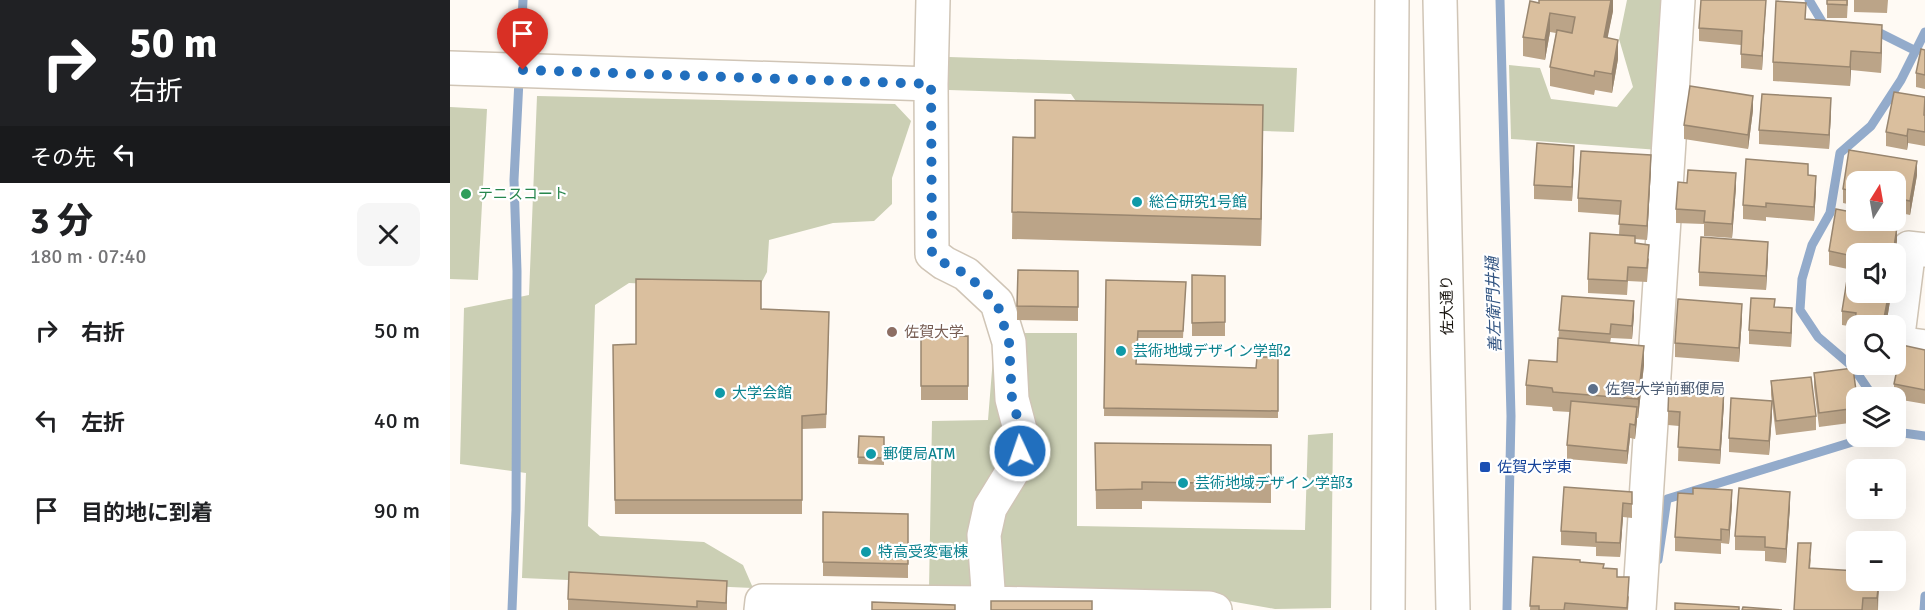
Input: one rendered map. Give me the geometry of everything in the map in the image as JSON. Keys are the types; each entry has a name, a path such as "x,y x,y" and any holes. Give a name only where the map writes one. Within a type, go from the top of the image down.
{"street":[{"path":"933,0 932,254 966,274 997,303 1009,342 1012,399 1023,437 1017,464 990,508 984,535 978,605"},
{"path":"1388,610 1392,0"},
{"name":"佐大通り","path":"1440,0 1453,610"},
{"path":"1639,610 1678,0"},
{"path":"450,68 931,84"},
{"path":"1633,155 1668,158"},
{"path":"1925,250 1909,248 1897,343 1925,347"},
{"path":"761,610 762,601 1209,608 1215,610"}],"green space":[{"path":"1627,0 1668,0 1659,150 1511,139 1509,65 1540,68 1551,99 1617,107 1633,87 1619,39"},
{"path":"949,57 1297,68 1294,132 1093,126 1071,94 949,90"},
{"path":"537,96 895,104 911,121 892,178 892,204 874,221 833,223 769,240 767,272 758,289 629,283 595,305 588,526 600,536 704,542 743,565 753,588 522,578 526,473 460,464 464,308 529,295"},
{"name":"テニスコート","path":"450,107 487,109 478,280 450,279"},
{"path":"995,333 1077,333 1077,526 1305,530 1308,435 1333,433 1331,608 1275,609 1207,597 929,590 932,421 988,420"}],"building":[{"path":"1539,0 1611,0 1604,37 1618,40 1612,74 1595,71 1594,76 1550,67 1557,30 1572,33 1575,17 1550,13 1545,40 1523,37 1530,1 1539,3"},
{"path":"1701,0 1766,0 1762,56 1741,54 1742,31 1699,28"},
{"path":"1827,0 1847,0 1847,5 1827,4"},
{"path":"1776,1 1806,3 1805,19 1882,25 1881,53 1851,51 1850,67 1773,62"},
{"path":"1921,49 1925,50 1925,75 1916,73"},
{"path":"1690,86 1753,96 1748,135 1684,125"},
{"path":"1894,92 1925,97 1925,132 1908,129 1907,136 1886,132"},
{"path":"1762,94 1831,98 1829,135 1759,130"},
{"name":"総合研究1号館","path":"1035,100 1263,105 1261,219 1012,212 1013,137 1035,138"},
{"path":"1537,143 1574,146 1572,187 1534,185"},
{"path":"1849,150 1917,161 1910,201 1906,200 1906,171 1846,171 1846,190 1843,189"},
{"path":"1581,151 1651,155 1647,226 1619,224 1621,201 1578,198"},
{"path":"1746,159 1808,164 1808,175 1816,176 1814,207 1766,203 1766,207 1743,205"},
{"path":"1688,170 1736,173 1732,224 1704,222 1705,211 1676,209 1678,182 1687,183"},
{"path":"1836,209 1846,211 1846,231 1896,231 1895,243 1846,243 1846,255 1829,251"},
{"path":"1590,233 1635,236 1635,243 1649,245 1647,268 1628,267 1627,281 1588,279"},
{"path":"1701,237 1768,242 1766,276 1699,272"},
{"path":"1018,270 1078,271 1078,307 1017,306"},
{"path":"1192,275 1225,276 1225,322 1192,323"},
{"name":"大学会館","path":"636,279 761,281 761,309 829,312 826,414 802,416 802,500 615,500 613,345 636,344"},
{"name":"芸術地域デザイン学部2","path":"1106,280 1186,282 1183,331 1138,331 1136,364 1256,368 1257,357 1278,357 1278,411 1104,408"},
{"path":"1846,286 1846,303 1887,303 1885,315 1856,315 1856,313 1842,311"},
{"path":"1562,296 1634,301 1632,326 1611,324 1610,334 1559,330"},
{"path":"1751,298 1775,299 1774,307 1792,308 1791,333 1749,330"},
{"path":"1678,299 1742,304 1739,348 1675,343"},
{"path":"968,336 968,386 921,386 921,337"},
{"path":"1558,338 1644,346 1638,399 1553,392 1552,388 1526,385 1529,360 1557,362"},
{"path":"1906,346 1925,350 1925,390 1894,384 1896,375 1906,375"},
{"path":"1846,369 1846,375 1854,375 1856,387 1846,387 1846,409 1819,413 1814,373"},
{"path":"1811,377 1816,416 1776,421 1771,381"},
{"path":"1669,386 1724,389 1720,450 1678,447 1680,412 1668,411"},
{"path":"1731,398 1772,401 1769,441 1729,438"},
{"path":"1571,401 1637,407 1635,425 1630,424 1627,451 1567,445"},
{"name":"郵便局ATM","path":"859,436 884,437 884,458 858,457"},
{"path":"1095,443 1271,445 1271,484 1142,482 1142,489 1096,490"},
{"path":"1564,487 1632,492 1632,504 1623,503 1620,543 1596,542 1596,533 1561,531"},
{"path":"1693,488 1732,490 1729,530 1721,529 1721,540 1675,537 1678,493 1693,494"},
{"path":"1739,488 1790,492 1786,549 1765,547 1765,537 1735,536"},
{"name":"特高受変電棟","path":"823,512 908,514 908,564 823,562"},
{"path":"1798,543 1811,543 1809,568 1846,570 1846,591 1878,591 1877,598 1863,598 1862,610 1794,610"},
{"path":"1533,557 1580,560 1580,562 1604,564 1603,568 1617,569 1617,577 1629,577 1627,608 1565,603 1564,610 1539,610 1539,606 1530,606"},
{"path":"569,572 727,581 726,603 697,601 697,607 568,599"},
{"path":"991,601 1092,601 1092,610 991,610"},
{"path":"872,602 955,605 955,610 872,610"},
{"path":"1675,603 1739,607 1739,610 1675,610"},
{"path":"1743,607 1782,610 1742,610"}],"waterway":[{"path":"512,610 516,510 517,271 514,180 523,0"},
{"name":"善左衛門井樋","path":"1500,0 1511,416 1507,610"},
{"path":"1809,0 1827,30"},
{"path":"1872,33 1878,32 1916,51"},
{"path":"1867,387 1853,367 1818,337 1800,310 1802,279 1812,245 1830,213 1840,153 1871,126 1901,80 1925,32"},
{"path":"1906,433 1925,436"},
{"path":"1658,560 1667,499 1846,444"},
{"path":"1924,610 1925,596"}],"place":[{"name":"テニスコート","path":"466,194"},
{"name":"総合研究1号館","path":"1137,202"},
{"name":"佐賀大学","path":"892,332"},
{"name":"芸術地域デザイン学部2","path":"1121,351"},
{"name":"佐賀大学前郵便局","path":"1593,389"},
{"name":"大学会館","path":"720,393"},
{"name":"郵便局ATM","path":"871,454"},
{"name":"佐賀大学東","path":"1485,467"},
{"name":"芸術地域デザイン学部3","path":"1183,483"},
{"name":"特高受変電棟","path":"866,552"}],"route":[{"path":"523,70 931,84 932,254 966,274 997,303 1009,342 1012,399 1023,437 1020,451"}]}
